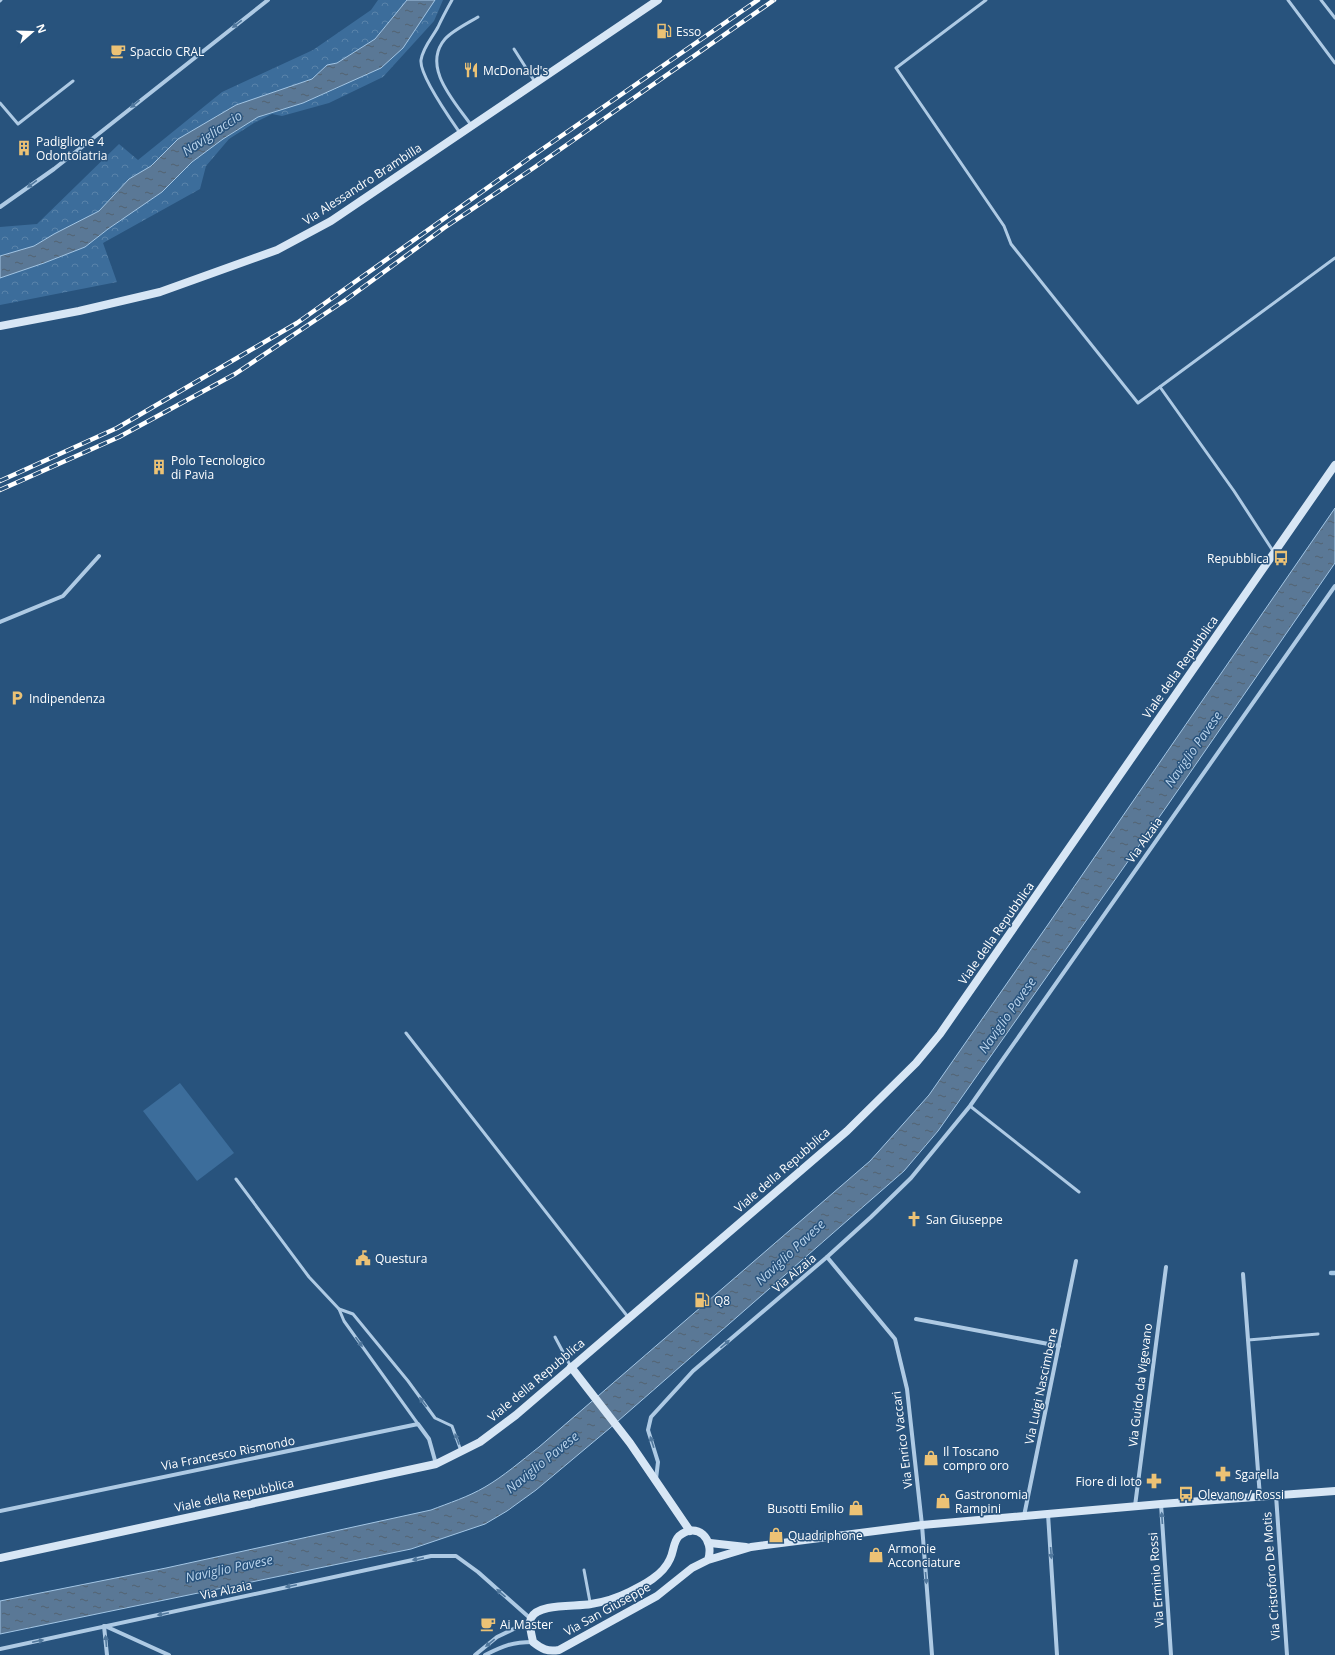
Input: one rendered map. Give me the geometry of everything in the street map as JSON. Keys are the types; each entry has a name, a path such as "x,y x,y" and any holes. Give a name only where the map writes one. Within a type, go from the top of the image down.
{"street":[{"path":"0,207 54,169 268,0"},
{"name":"Via Alessandro Brambilla","path":"0,326 79,311 160,292 277,250 331,221 658,0"},
{"name":"Viale della Repubblica","path":"0,1558 436,1464 480,1442 510,1419 847,1131 916,1063 940,1034 1335,465"},
{"path":"0,622 63,596 99,556"},
{"name":"Via Alzaia","path":"656,1480 658,1462 648,1430 652,1417 693,1371 828,1257 910,1178 970,1106 1335,586"},
{"name":"Via Enrico Vaccari","path":"828,1257 895,1339 907,1389 922,1525 932,1655"},
{"name":"Via Luigi Nascimbene","path":"1024,1516 1076,1261"},
{"name":"Via Guido da Vigevano","path":"1135,1506 1166,1267"},
{"path":"1243,1274 1260,1497"},
{"path":"916,1319 1059,1346"},
{"path":"571,1367 625,1436 690,1531 698,1532 705,1536 710,1543 711,1552 708,1560"},
{"path":"418,1424 429,1439 436,1464"},
{"name":"Via Francesco Rismondo","path":"0,1511 418,1424"},
{"path":"710,1543 751,1547 922,1525 1135,1506 1335,1491"},
{"name":"Via Cristoforo De Motis","path":"1276,1495 1287,1655"},
{"name":"Via Erminio Rossi","path":"1161,1504 1171,1655"},
{"path":"1048,1514 1057,1655"},
{"name":"Via San Giuseppe","path":"530,1620 533,1615 550,1607 591,1604 613,1599 630,1592 664,1570 671,1558 673,1547 678,1538 690,1531"},
{"name":"Via San Giuseppe","path":"533,1642 542,1652 559,1650 657,1596 692,1568 708,1560 751,1547"},
{"name":"Via Alzaia","path":"0,1649 431,1556 456,1556 478,1572 530,1620"},
{"path":"476,1655 497,1637 530,1620 533,1642 516,1642 500,1647 485,1655"},
{"path":"107,1655 104,1626 169,1655"},
{"path":"561,1655 569,1644"}],"lane":[{"path":"452,0 426,45 421,61 423,73 443,108 460,133"},
{"path":"986,0 896,68 1004,226 1011,244 1138,403 1335,258"},
{"path":"1288,0 1335,63"},
{"path":"1321,0 1335,18"},
{"path":"472,126 442,82 436,67 437,53 445,39 478,17"},
{"path":"514,49 536,82"},
{"path":"0,102 18,124 73,81"},
{"path":"1160,387 1234,491 1274,553"},
{"path":"406,1033 628,1318"},
{"path":"970,1106 1079,1192"},
{"path":"236,1179 309,1277 339,1309 344,1321 418,1424"},
{"path":"339,1309 353,1314 435,1418 452,1426 462,1452"},
{"path":"1248,1340 1318,1334"},
{"path":"554,1337 571,1367"},
{"path":"584,1570 591,1604"}],"green space":[{"path":"378,0 407,0 375,39 337,63 327,65 312,79 236,105 178,139 151,166 129,179 99,211 34,246 0,256 0,227 37,224 119,144 138,160 222,92 313,50 371,10"},
{"path":"435,0 443,0 434,21 383,77 329,103 282,116 272,114 254,123 229,139 206,166 200,189 103,243 117,282 0,305 0,278 85,247 108,229 162,192 192,162 223,139 258,117 303,103 340,87 403,48"},
{"path":"180,1083 234,1153 197,1181 143,1111"}],"water":[{"name":"Navigliaccio","path":"407,0 435,0 403,48 381,68 303,103 258,117 223,139 192,162 162,192 108,229 85,247 0,278 0,256 34,246 99,211 129,179 151,166 178,139 236,105 312,79 327,65 337,63 375,39"},
{"name":"Naviglio Pavese","path":"1335,508 1335,563 1167,806 938,1131 904,1171 610,1428 536,1490 507,1511 485,1524 411,1549 0,1634 0,1601 166,1568 431,1510 479,1491 506,1473 539,1447 870,1161 929,1095"}],"railway":[{"path":"0,481 117,428 297,323 528,159 758,0"},
{"path":"0,490 119,437 235,374 347,299 444,228 535,167 774,0"}],"place":[{"name":"Esso","path":"664,31"},
{"name":"Spaccio CRAL","path":"118,51"},
{"name":"McDonald's","path":"471,70"},
{"name":"Padiglione 4 Odontoiatria","path":"24,148"},
{"name":"Polo Tecnologico di Pavia","path":"159,467"},
{"name":"Repubblica","path":"1281,558"},
{"name":"Indipendenza","path":"17,698"},
{"name":"San Giuseppe","path":"914,1219"},
{"name":"Questura","path":"363,1258"},
{"name":"Q8","path":"702,1300"},
{"name":"Il Toscano compro oro","path":"931,1458"},
{"name":"Sgarella","path":"1223,1474"},
{"name":"Fiore di loto","path":"1154,1481"},
{"name":"Olevano / Rossi","path":"1186,1494"},
{"name":"Gastronomia Rampini","path":"943,1501"},
{"name":"Busotti Emilio","path":"856,1508"},
{"name":"Quadriphone","path":"776,1535"},
{"name":"Armonie Acconciature","path":"876,1555"},
{"name":"Ai Master","path":"488,1624"}]}
